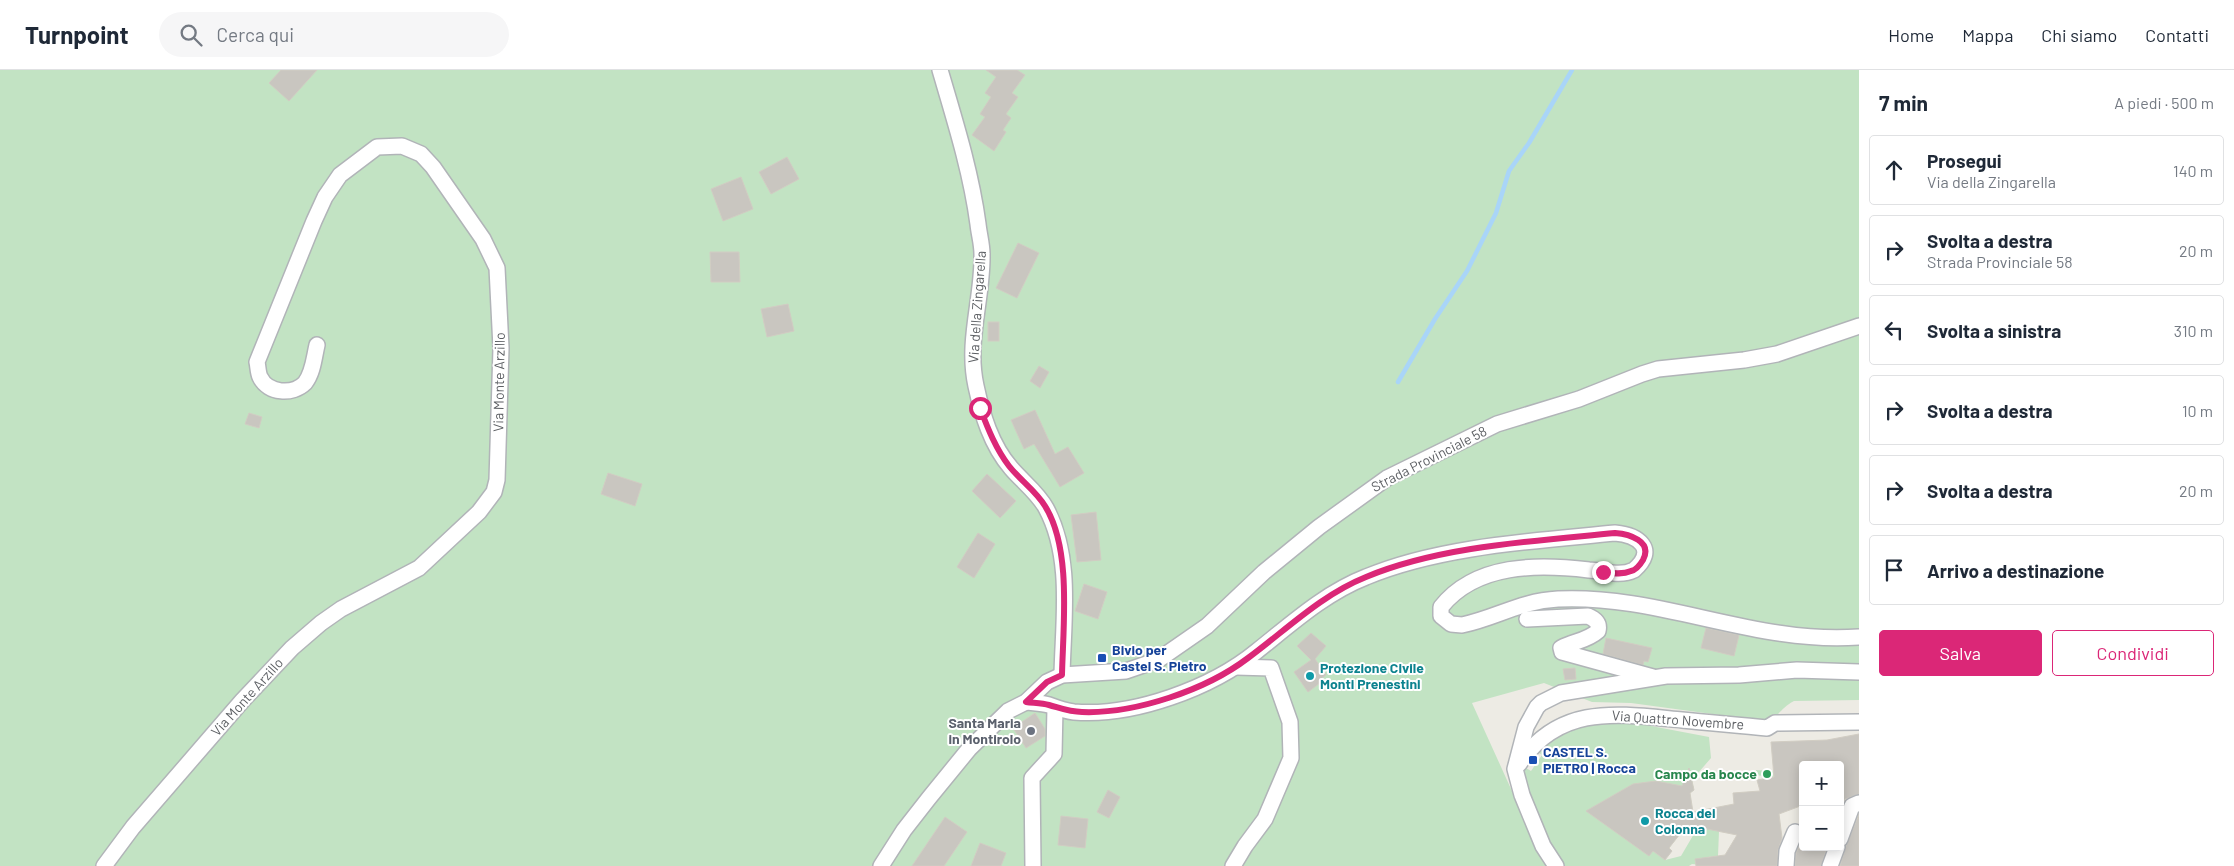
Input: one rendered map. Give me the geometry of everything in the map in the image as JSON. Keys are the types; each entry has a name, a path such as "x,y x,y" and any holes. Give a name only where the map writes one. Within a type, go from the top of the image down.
{"street":[{"name":"Via della Zingarella","path":"940,70 968,169 976,207 982,254 973,340 973,372 980,408 995,444 1010,467 1045,506 1052,521 1061,555 1064,583 1062,675"},
{"name":"Via Monte Arzillo","path":"104,866 133,827 242,701 292,648 321,623 341,609 419,568 479,512 494,492 497,480 501,348 497,268 483,239 433,167 421,154 402,146 386,145 377,147 340,174 325,197 314,221 257,362 260,377 266,385 278,391 296,390 311,373 317,346"},
{"name":"Strada Provinciale 58","path":"881,866 904,830 969,749 1008,711 1026,702 1047,682 1062,675 1134,670 1158,660 1207,626 1275,563 1370,488 1387,478 1497,424 1579,399 1642,374 1670,368 1760,358 1786,352 1859,326"},
{"path":"1026,702 1048,705 1067,711 1091,712 1153,702 1193,690 1236,667 1321,602 1355,582 1376,573 1414,561 1452,553 1615,533 1632,536 1643,544 1644,556 1634,570 1617,574 1577,569 1531,568 1488,574 1474,579 1455,592 1441,607 1442,616 1451,624 1462,625 1531,602 1558,599 1607,600 1638,603 1766,632 1818,639 1859,637"},
{"path":"1526,619 1588,616 1595,619 1599,627 1598,631 1587,639 1561,648 1562,652 1626,668 1655,678"},
{"path":"1233,866 1265,819 1291,758 1290,722 1271,668 1236,667"},
{"path":"1556,866 1542,846 1522,795 1515,769 1526,727 1536,707 1541,703 1561,694 1655,678 1798,670 1859,672"},
{"path":"1034,866 1032,778 1054,754 1055,708"},
{"name":"Via Quattro Novembre","path":"1515,769 1528,751 1546,733 1594,715 1628,715 1767,728 1776,723 1859,722"},
{"path":"1844,828 1852,806 1859,803"},
{"path":"1786,866 1787,851 1795,832"},
{"path":"1830,866 1836,851"}],"green space":[{"path":"0,70 1859,70 1859,700 1794,701 1777,715 1764,721 1631,703 1592,702 1544,683 1472,703 1546,866 0,866"},
{"path":"1604,721 1646,725 1709,737 1711,758 1692,780 1694,790 1690,793 1690,817 1669,848 1660,841 1653,851 1665,860 1681,856 1698,827 1719,831 1718,856 1708,857 1702,865 1692,864 1689,866 1565,866 1556,855 1537,819 1523,766 1531,771 1542,755 1535,750 1551,741 1568,732"},
{"name":"Campo da bocce","path":"1756,770 1779,772 1779,778 1755,775"}],"building":[{"path":"281,70 317,70 289,101 269,83"},
{"path":"986,70 1017,70 1025,75 1012,93 1018,97 1006,114 1011,118 1003,130 1006,132 994,151 972,135 985,117 980,114 991,97 985,93 996,77"},
{"path":"787,157 799,179 771,194 759,172"},
{"path":"741,177 753,209 723,221 711,189"},
{"path":"1018,243 1039,253 1017,298 996,288"},
{"path":"710,252 739,252 740,282 711,282"},
{"path":"788,304 794,331 767,337 761,309"},
{"path":"988,322 999,322 999,341 988,341"},
{"path":"1039,366 1049,372 1040,388 1030,381"},
{"path":"1035,410 1055,454 1068,447 1084,473 1060,487 1034,444 1024,449 1011,420"},
{"path":"249,413 262,417 259,428 245,424"},
{"path":"608,473 642,484 635,506 601,494"},
{"path":"987,474 1016,501 1000,518 972,491"},
{"path":"1096,512 1101,560 1077,562 1071,515"},
{"path":"978,533 995,544 974,578 957,567"},
{"path":"1084,584 1107,592 1098,619 1075,611"},
{"path":"1706,628 1739,635 1734,656 1701,648"},
{"path":"1311,633 1326,646 1315,659 1326,675 1322,678 1324,680 1308,692 1294,672 1311,660 1297,646"},
{"path":"1606,638 1652,648 1648,662 1644,661 1643,665 1603,654"},
{"path":"1575,668 1576,679 1565,680 1563,669"},
{"name":"Santa Maria in Montirolo","path":"1035,713 1045,729 1045,736 1026,748 1013,728"},
{"path":"1859,734 1859,794 1845,799 1844,802 1844,761 1799,761 1799,806 1779,814 1782,838 1778,850 1777,866 1696,866 1695,859 1725,855 1737,835 1687,825 1669,848 1672,851 1665,860 1653,851 1649,856 1586,811 1633,784 1656,781 1682,786 1689,768 1694,790 1690,793 1693,812 1734,804 1733,793 1760,791 1757,780 1774,777 1771,742 1827,740"},
{"path":"1108,790 1120,797 1109,818 1097,812"},
{"path":"1859,814 1859,866 1840,866 1846,846"},
{"path":"1061,816 1088,819 1085,848 1058,845"},
{"path":"945,817 967,832 944,866 912,866"},
{"path":"980,843 1006,853 1001,866 971,866"},
{"path":"1799,847 1799,851 1826,851 1821,866 1795,866 1796,853"}],"waterway":[{"path":"1398,382 1435,319 1467,271 1496,213 1509,171 1529,143 1572,70"}],"place":[{"name":"Bivio per Castel S. Pietro","path":"1102,658"},
{"name":"Protezione Civile Monti Prenestini","path":"1310,676"},
{"name":"Santa Maria in Montirolo","path":"1031,731"},
{"name":"CASTEL S. PIETRO | Rocca","path":"1533,760"},
{"name":"Campo da bocce","path":"1767,774"},
{"name":"Rocca dei Colonna","path":"1645,821"}],"route":[{"path":"980,408 995,444 1010,467 1045,506 1052,521 1061,555 1064,583 1062,675 1047,682 1026,702 1048,705 1067,711 1091,712 1153,702 1193,690 1236,667 1321,602 1365,577 1408,562 1500,546 1615,533 1636,537 1643,544 1644,556 1640,565 1634,570 1617,574 1603,572"}]}
